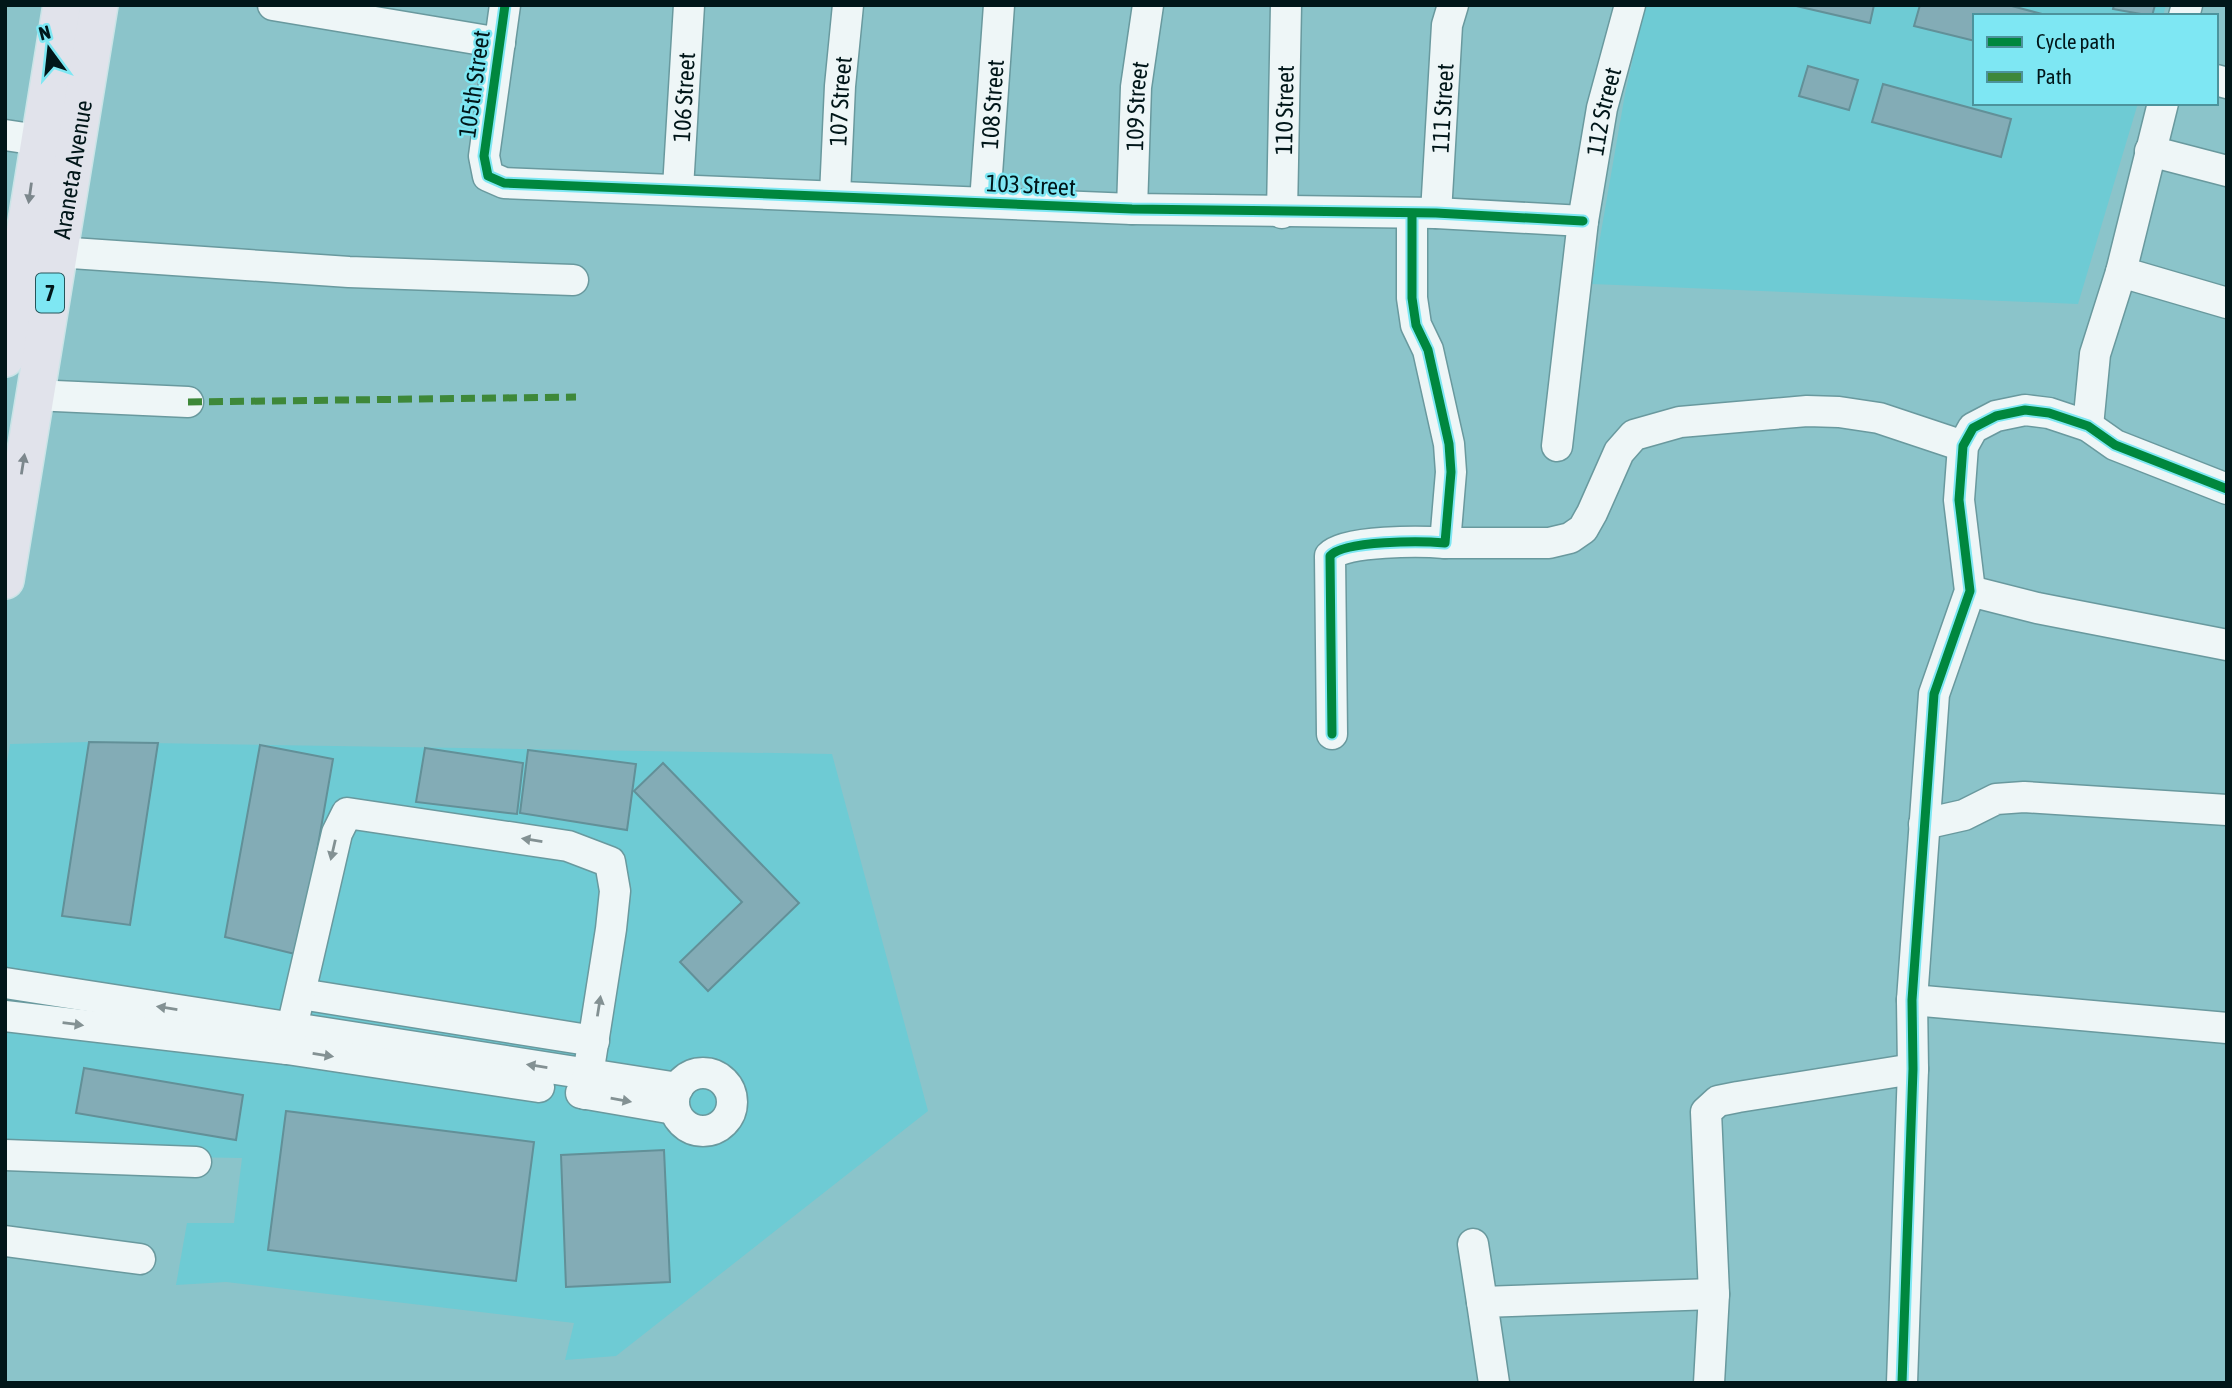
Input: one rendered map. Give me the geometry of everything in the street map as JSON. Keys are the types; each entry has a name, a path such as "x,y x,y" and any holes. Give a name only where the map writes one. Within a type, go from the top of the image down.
{"main road":[{"name":"Araneta Avenue","path":"6,571 21,372 21,137 62,5"},
{"name":"Araneta Avenue","path":"21,372 57,252 99,5"}],"street":[{"path":"273,5 500,43"},
{"name":"105th Street","path":"485,169 484,156 505,5"},
{"name":"106 Street","path":"678,188 689,5"},
{"name":"107 Street","path":"835,195 840,86 848,5"},
{"name":"108 Street","path":"985,202 999,5"},
{"name":"109 Street","path":"1132,209 1136,87 1148,5"},
{"name":"110 Street","path":"1282,213 1286,5"},
{"name":"111 Street","path":"1445,543 1449,444 1428,350 1416,326 1414,312 1447,26 1453,5"},
{"name":"112 Street","path":"1557,446 1583,221 1602,108 1630,5"},
{"path":"2088,426 2095,354 2121,272 2162,105"},
{"path":"2150,151 2227,171"},
{"name":"103 Street","path":"485,169 491,179 504,183 678,188 1132,209 1424,214 1583,221"},
{"path":"57,252 349,272 573,280"},
{"path":"2121,272 2227,303"},
{"path":"21,372 188,402"},
{"path":"1902,1383 1913,1069 1912,1000 1934,694 1970,591 1959,500 1963,446 1973,428 1996,416 2025,410 2049,413 2088,426 2115,445 2227,489"},
{"path":"1332,734 1330,556 1340,549 1415,540 1445,543 1549,544 1570,538 1583,529 1619,452 1634,435 1680,422 1807,411 1839,412 1879,418 1963,446"},
{"path":"1970,591 2037,608 2227,645"},
{"path":"1924,824 1964,815 1996,799 2024,797 2227,810"},
{"path":"289,1038 337,833 347,813 558,844 587,851 610,862 615,891 587,1084"},
{"path":"5,983 207,1027"},
{"path":"301,994 594,1041"},
{"path":"1912,1000 2227,1028"},
{"path":"5,1016 207,1027 676,1098"},
{"path":"1709,1383 1714,1294 1706,1112 1718,1101 1913,1069"},
{"path":"5,1155 196,1161"},
{"path":"5,1241 141,1259"},
{"path":"1473,1244 1494,1383"},
{"path":"1482,1302 1714,1294"}],"shaded area":[{"path":"1645,5 2166,5 2164,14 1973,14 1973,105 2137,105 2078,304 1592,284 1625,94"},
{"path":"89,742 832,754 928,1111 616,1356 565,1360 574,1323 226,1282 176,1285 187,1223 234,1223 242,1158 5,1154 5,775 10,744"}],"building":[{"path":"1792,5 1874,5 1870,23"},
{"path":"1920,5 2008,5 2042,14 1973,14 1973,41 1914,26"},
{"path":"2114,5 2155,5 2153,14 2113,9"},
{"path":"1808,66 1858,80 1849,110 1799,96"},
{"path":"1883,84 2011,119 2001,157 1872,122"},
{"path":"89,742 158,743 130,925 62,916"},
{"path":"260,745 333,759 299,955 225,937"},
{"path":"425,748 523,763 517,814 416,802"},
{"path":"528,750 636,764 627,830 520,813"},
{"path":"663,763 799,903 708,991 680,962 742,902 634,791"},
{"path":"84,1068 243,1095 236,1140 76,1113"},
{"path":"286,1111 534,1142 516,1281 268,1250"},
{"path":"664,1150 670,1282 566,1287 561,1155"}],"marked path":[{"path":"188,402 576,397"}],"cycle path":[{"path":"505,5 484,156 488,176 504,183 1132,209 1436,213 1583,221"},
{"path":"1332,734 1330,556 1338,551 1367,544 1445,543 1451,472 1449,444 1428,350 1416,325 1412,298 1412,214"},
{"path":"1902,1383 1913,1069 1912,1000 1934,694 1970,591 1959,500 1963,446 1973,428 1996,416 2025,410 2049,413 2088,426 2115,445 2227,489"}]}
